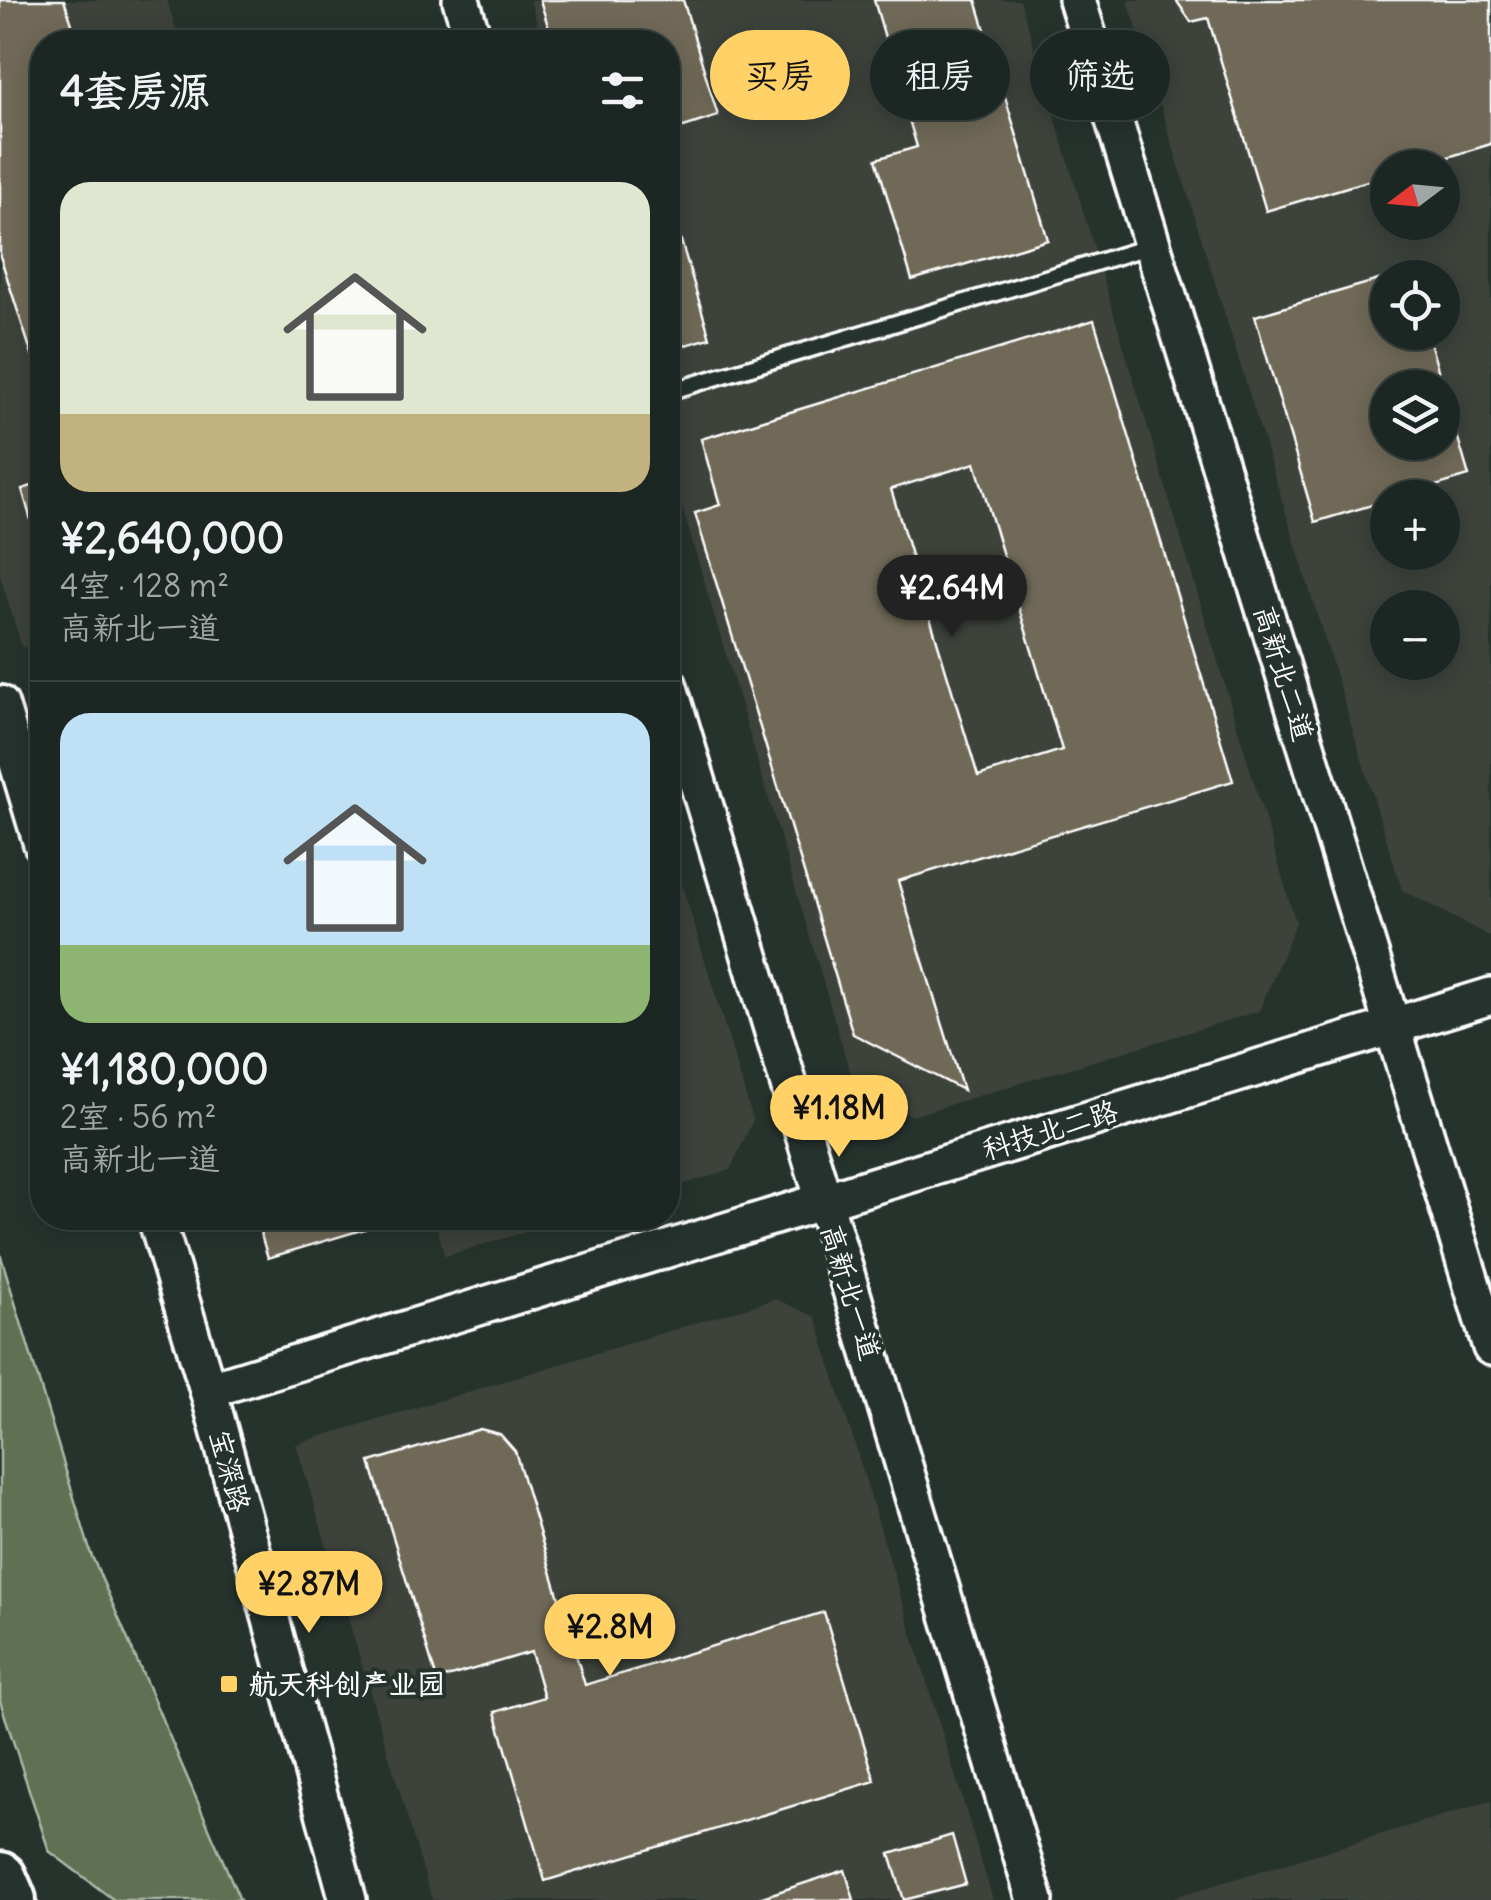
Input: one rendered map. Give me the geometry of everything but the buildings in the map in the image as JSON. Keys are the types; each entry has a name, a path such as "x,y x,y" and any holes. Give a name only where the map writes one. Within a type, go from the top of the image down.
{"highway":[{"path":"0,1879 10,1900"}],"street":[{"path":"461,0 470,30"},
{"name":"高新北二道","path":"1076,0 1491,1346"},
{"path":"0,704 30,804"},
{"name":"高新北一道","path":"680,724 1035,1900"},
{"name":"科技北二路","path":"208,1390 1491,996"},
{"name":"宝深路","path":"160,1230 208,1390 348,1900"}],"lane":[{"path":"680,388 1152,246"}],"shaded area":[{"path":"0,0 167,0 176,30 30,30 30,645 22,648 0,576"},
{"path":"530,0 1020,0 1030,33 1030,120 1056,120 1296,923 1259,1011 912,1116 853,1082 680,500 680,30 539,30"},
{"path":"1128,0 1491,0 1491,937 1402,890 1165,120 1170,120 1170,30 1137,30"},
{"path":"680,878 753,1120 730,1170 680,1185"},
{"path":"437,1230 533,1230 445,1256"},
{"path":"775,1299 816,1317 993,1900 432,1900 296,1444"},
{"path":"1491,1801 1491,1900 1165,1900"}],"green space":[{"path":"0,1253 91,1554 240,1900 114,1900 49,1851 0,1701"}],"place":[{"name":"航天科创产业园","path":"229,1684"}]}
